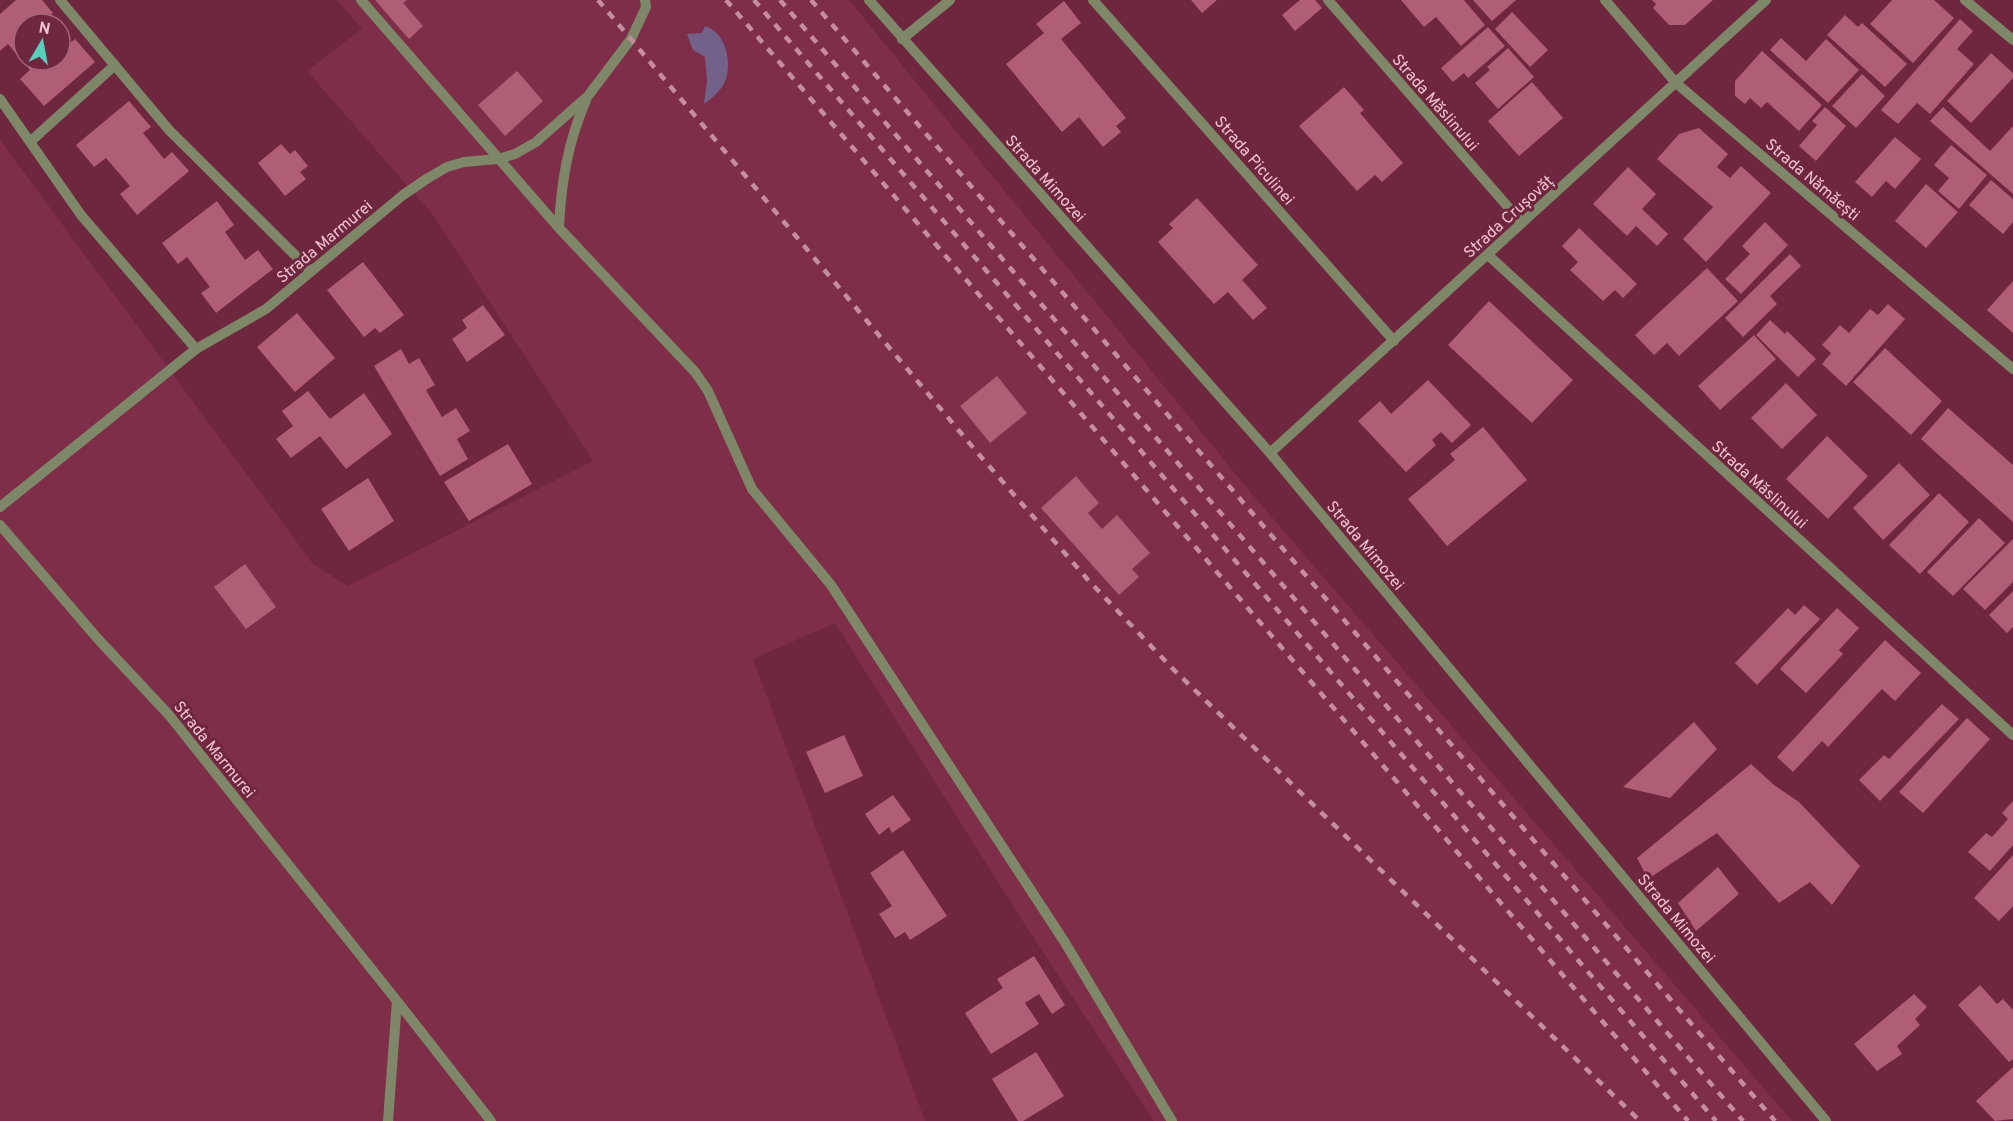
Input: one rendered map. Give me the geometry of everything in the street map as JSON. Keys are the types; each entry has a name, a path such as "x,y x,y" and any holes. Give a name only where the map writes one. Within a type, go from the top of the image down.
{"street":[{"path":"60,0 169,130 311,271"},
{"path":"361,0 559,228 695,372 708,391 752,489 831,585 1064,941 1172,1121"},
{"name":"Strada Marmurei","path":"0,507 196,349 266,309 403,195 447,167 465,162 498,159 515,154 536,142 588,96 631,39 644,14 645,0"},
{"name":"Strada Mimozei","path":"869,0 1270,453 1827,1121"},
{"path":"902,39 950,0"},
{"name":"Strada Piculinei","path":"1093,0 1394,341"},
{"name":"Strada Măslinului","path":"1328,0 1522,223"},
{"name":"Strada Nămăești","path":"1605,0 1676,82 2013,369"},
{"name":"Strada Crușovăț","path":"1270,453 1766,0"},
{"path":"1965,0 2013,40"},
{"path":"31,141 115,65"},
{"path":"559,228 566,156 572,131 588,96"},
{"path":"0,99 81,215 196,349"},
{"name":"Strada Măslinului","path":"1488,255 2013,735"},
{"name":"Strada Marmurei","path":"0,525 98,639 169,715 491,1121"},
{"path":"388,1121 397,1001"}],"shaded area":[{"path":"337,0 849,0 1252,494 1792,1121 1154,1121 1018,914 835,623 753,659 925,1121 0,1121 0,140 313,564 348,586 593,461 433,215 307,71 362,29"},
{"path":"705,26 712,29 722,40 727,55 728,72 723,86 704,104 707,80 705,57 693,50 687,34 702,33"}],"building":[{"path":"16,0 42,0 52,12 12,12 12,49 8,44 0,51 0,14"},
{"path":"375,0 407,0 403,3 423,26 409,39"},
{"path":"1191,0 1217,0 1202,13"},
{"path":"1300,0 1315,0 1322,8 1295,31 1282,15"},
{"path":"1401,0 1464,0 1485,25 1461,46 1436,17 1424,27"},
{"path":"1473,0 1516,0 1492,21"},
{"path":"1652,0 1713,0 1685,25 1669,25 1653,8 1656,4"},
{"path":"1892,0 1934,0 1954,18 1913,63 1870,24"},
{"path":"1064,1 1081,23 1061,39 1126,118 1116,126 1121,132 1103,147 1079,117 1062,132 1006,64 1044,33 1036,24"},
{"path":"1512,12 1548,50 1530,67 1495,29"},
{"path":"1845,15 1858,27 1862,23 1907,64 1885,87 1827,35"},
{"path":"1960,19 1973,31 1957,49 1974,64 1930,114 1917,103 1898,124 1881,110"},
{"path":"1488,27 1505,46 1468,78 1464,73 1453,82 1441,68"},
{"path":"1781,38 1806,61 1826,39 1859,70 1828,103 1770,50"},
{"path":"75,39 95,62 44,106 20,79 28,72 72,72 72,42"},
{"path":"1508,48 1534,77 1498,109 1475,83 1490,70 1487,67"},
{"path":"1762,51 1822,105 1799,131 1767,102 1761,108 1750,98 1745,104 1735,96 1735,81"},
{"path":"1991,53 2013,73 2013,78 1971,123 1947,101"},
{"path":"517,71 543,101 505,136 478,105"},
{"path":"1862,74 1885,96 1856,128 1832,106"},
{"path":"1532,82 1563,118 1519,156 1488,121"},
{"path":"1344,87 1364,110 1360,113 1403,163 1382,182 1375,175 1357,191 1299,126"},
{"path":"129,101 151,127 143,133 164,159 172,152 189,171 137,215 120,194 130,186 106,158 94,167 76,145"},
{"path":"1825,107 1846,126 1816,161 1799,146 1817,125 1812,121"},
{"path":"1943,107 1990,151 2013,126 2013,194 1930,121"},
{"path":"1699,128 1728,154 1717,167 1730,178 1741,166 1771,193 1706,262 1683,239 1713,207 1657,159 1679,134"},
{"path":"1895,137 1921,159 1895,189 1886,181 1872,197 1855,182"},
{"path":"281,144 290,154 295,150 308,166 300,172 306,179 285,196 258,163"},
{"path":"1951,145 1987,175 1959,209 1938,191 1949,178 1934,165"},
{"path":"1628,167 1656,194 1642,209 1668,234 1657,246 1636,226 1627,236 1593,204"},
{"path":"1991,180 2013,199 2013,222 2003,234 1969,205"},
{"path":"1926,184 1958,212 1926,248 1895,221"},
{"path":"1197,198 1258,265 1242,280 1267,308 1253,320 1228,292 1214,304 1158,242 1173,228 1169,224"},
{"path":"217,201 234,225 225,232 245,260 258,250 273,269 216,313 201,293 210,287 187,257 178,264 162,243"},
{"path":"1765,222 1788,245 1741,294 1725,279 1750,254 1742,246"},
{"path":"1579,228 1637,284 1623,298 1615,290 1603,301 1570,270 1578,262 1562,246"},
{"path":"1790,254 1801,266 1770,296 1777,304 1743,337 1725,318"},
{"path":"363,262 404,315 380,333 375,328 364,337 327,290"},
{"path":"1707,268 1738,301 1679,356 1667,343 1654,355 1635,335"},
{"path":"2013,281 2013,333 1987,310"},
{"path":"1489,301 1573,380 1532,423 1448,345"},
{"path":"1888,304 1905,319 1846,386 1822,364 1831,353 1822,345 1840,325 1849,333 1870,309 1878,315"},
{"path":"483,305 505,335 467,362 452,339 467,328 462,320"},
{"path":"297,313 335,358 295,392 257,347"},
{"path":"1770,320 1785,334 1787,331 1816,359 1798,377 1756,335"},
{"path":"1754,335 1776,359 1720,410 1698,386"},
{"path":"1885,348 1942,401 1911,435 1853,382"},
{"path":"401,349 409,364 419,358 435,385 426,390 442,417 456,408 470,431 457,439 468,459 440,476 374,366"},
{"path":"997,376 1027,413 990,443 960,406"},
{"path":"1428,380 1471,425 1452,443 1441,432 1432,440 1436,445 1406,472 1358,421 1380,401 1391,414"},
{"path":"1786,383 1817,415 1782,449 1751,418"},
{"path":"308,391 330,419 364,393 392,434 346,469 320,436 291,458 276,439 293,426 282,411"},
{"path":"1948,408 2013,465 2013,522 1921,439"},
{"path":"1483,427 1527,480 1447,546 1408,499 1455,460 1450,454"},
{"path":"1827,436 1868,476 1828,519 1786,479"},
{"path":"508,444 532,484 469,521 444,482"},
{"path":"1899,463 1930,495 1883,540 1853,508"},
{"path":"1076,476 1099,503 1088,513 1102,529 1117,515 1150,553 1132,569 1139,577 1119,595 1041,508"},
{"path":"368,478 394,521 349,551 321,509"},
{"path":"1939,493 1969,522 1920,574 1889,545"},
{"path":"1979,518 2005,543 1953,596 1927,572"},
{"path":"2013,539 2013,582 1985,610 1963,589"},
{"path":"245,564 276,607 246,629 214,587"},
{"path":"2013,591 2013,627 2007,633 1989,615"},
{"path":"1804,605 1820,619 1757,685 1735,663 1788,608 1795,615"},
{"path":"1837,608 1859,628 1839,650 1843,654 1806,693 1780,669"},
{"path":"1885,640 1921,673 1895,701 1882,689 1828,747 1822,741 1793,772 1777,757"},
{"path":"1942,704 1959,719 1880,801 1859,780 1884,755 1889,759"},
{"path":"1967,718 1990,739 1923,813 1899,792"},
{"path":"1694,722 1717,749 1670,798 1623,787"},
{"path":"844,735 863,776 825,793 806,752"},
{"path":"1751,764 1774,785 1799,802 1860,866 1832,905 1810,882 1779,903 1717,833 1648,879 1637,858"},
{"path":"893,795 911,820 892,833 889,827 879,835 865,814"},
{"path":"2013,801 2013,845 1990,871 1968,852 1986,833 1992,837 2008,819 2002,813"},
{"path":"903,850 947,916 910,940 905,932 895,938 879,914 892,906 870,873"},
{"path":"2013,855 2013,906 1999,921 1974,898"},
{"path":"1718,867 1739,894 1696,931 1678,903"},
{"path":"1034,956 1065,1005 1052,1014 1039,994 1025,1003 1039,1024 991,1054 965,1013 1003,988 997,979"},
{"path":"1980,985 1997,1004 2003,999 2013,1010 2013,1059 2009,1062 1958,1005"},
{"path":"1914,994 1927,1007 1915,1019 1920,1025 1897,1046 1902,1054 1877,1071 1854,1044"},
{"path":"1036,1052 1064,1096 1023,1121 1018,1121 992,1079"},
{"path":"2013,1067 2013,1119 1995,1121 1976,1101"}],"railway":[{"path":"598,0 976,451 1089,581 1173,669 1640,1121"},
{"path":"726,0 1688,1121"},
{"path":"754,0 1716,1121"},
{"path":"780,0 1743,1121"},
{"path":"811,0 1775,1121"}]}
